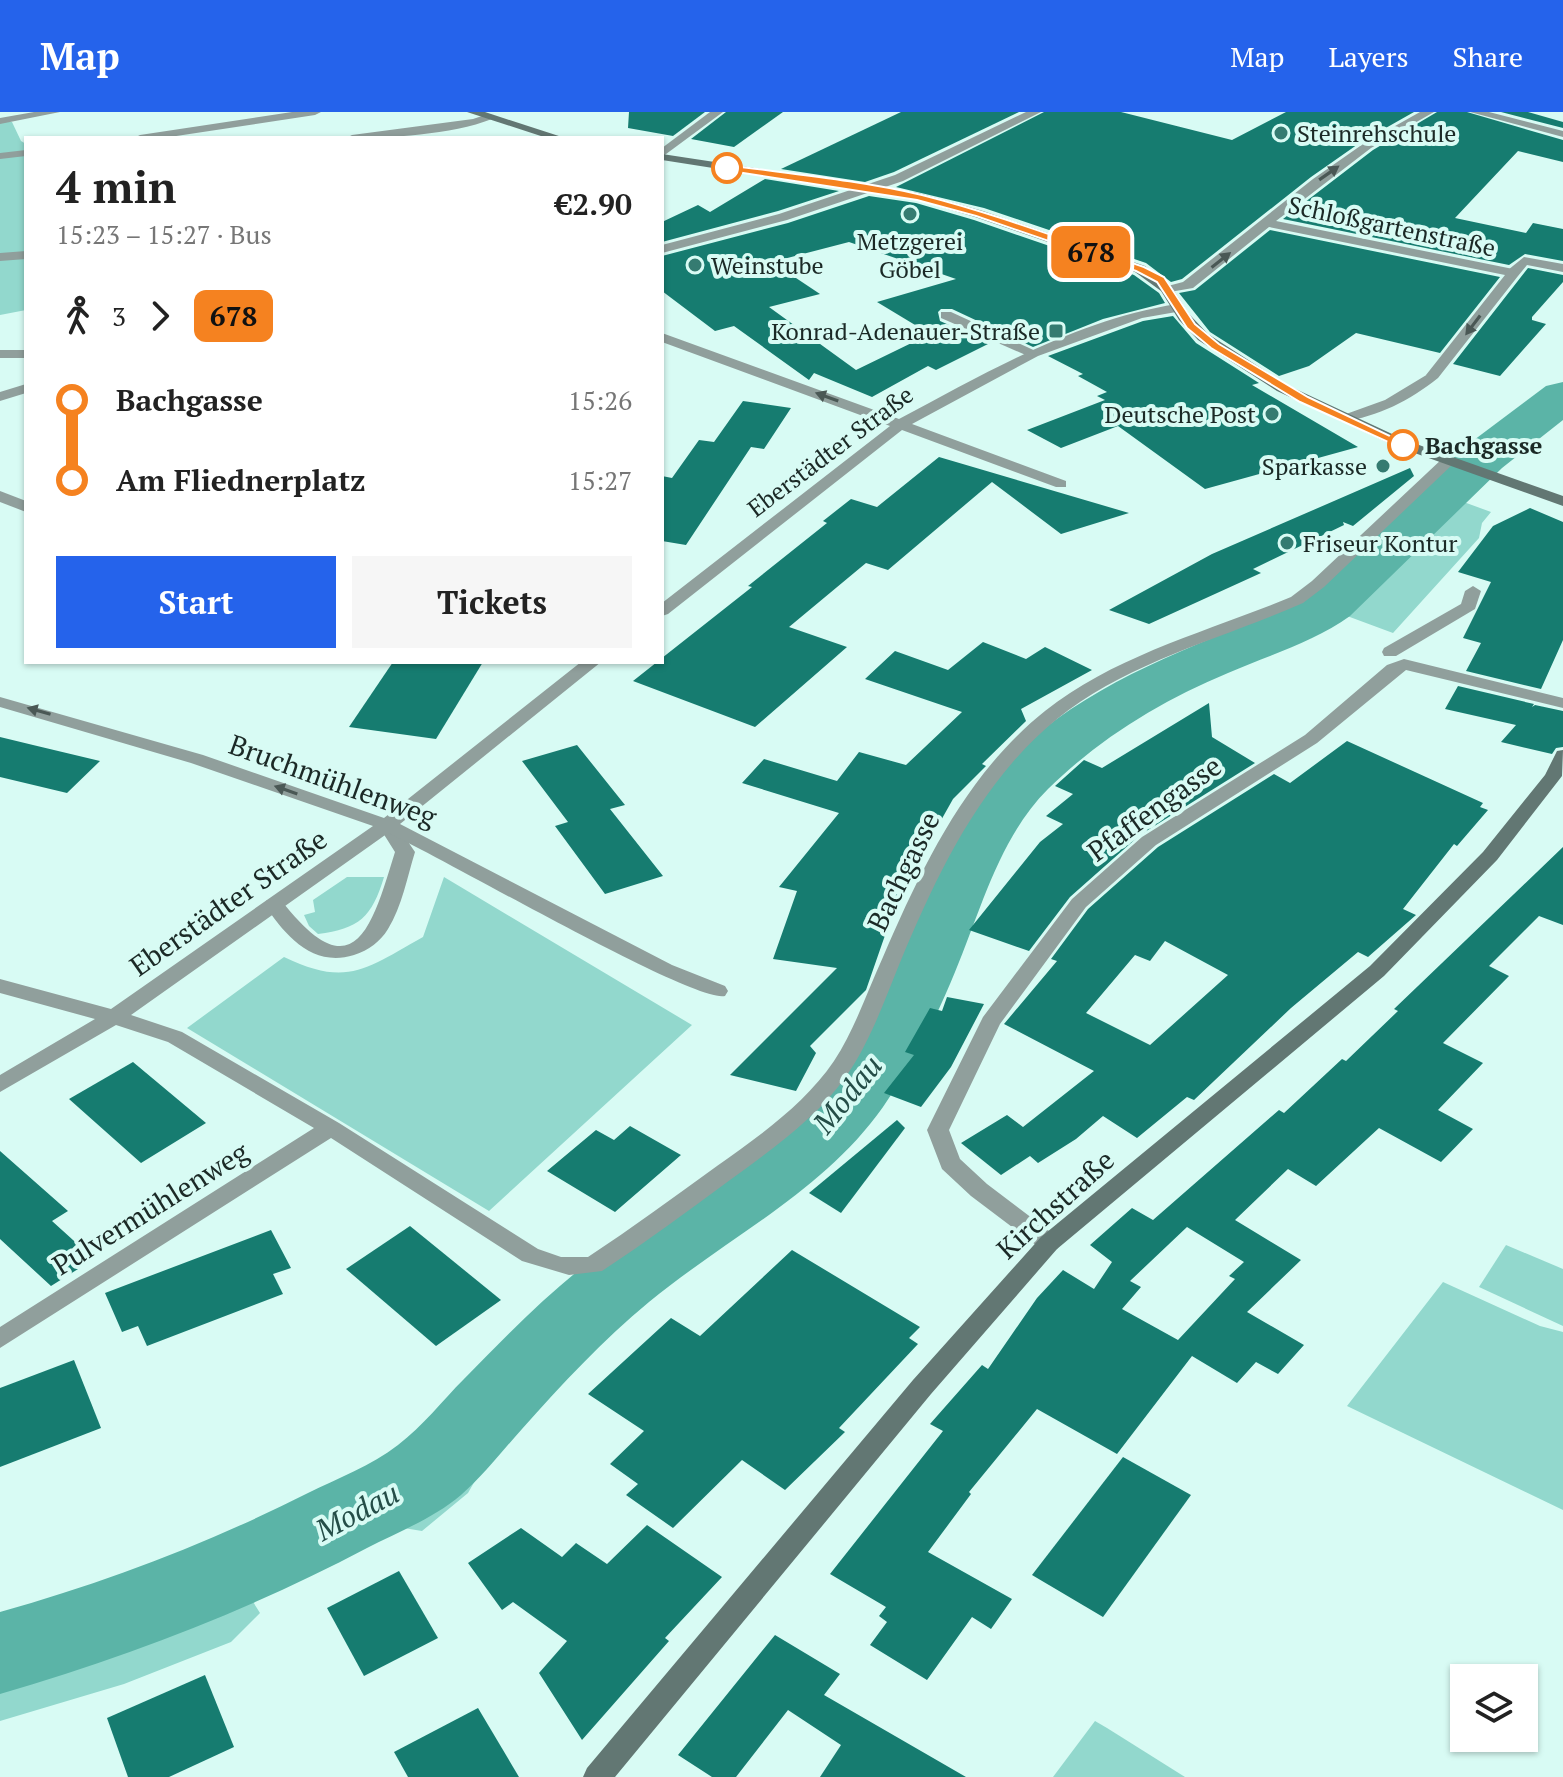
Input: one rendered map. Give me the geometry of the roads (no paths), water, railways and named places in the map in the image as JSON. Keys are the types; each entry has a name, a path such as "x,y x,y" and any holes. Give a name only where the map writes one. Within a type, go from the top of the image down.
{"street":[{"path":"0,121 54,112"},
{"path":"153,136 315,112"},
{"path":"473,112 552,136"},
{"path":"664,153 717,112"},
{"path":"664,248 783,217 899,178 1035,112"},
{"path":"1169,290 1188,285 1317,182 1367,146 1428,112"},
{"path":"1476,112 1563,134"},
{"path":"367,136 475,122 488,117"},
{"path":"0,154 22,154"},
{"path":"664,155 799,180 867,187 993,218 1140,269 1160,280 1169,290 1177,308 1191,326 1251,370 1342,418 1448,461 1563,501"},
{"name":"Schloßgartenstraße","path":"1269,223 1513,273 1433,375 1405,397 1364,415 1342,418"},
{"path":"0,257 24,255"},
{"path":"1513,273 1524,261 1563,268"},
{"name":"Eberstädter Straße","path":"664,609 901,424 1033,353 1139,314 1177,308"},
{"path":"946,315 1033,353"},
{"path":"664,338 1061,484"},
{"path":"0,354 24,354"},
{"path":"0,397 24,389"},
{"name":"Bachgasse","path":"331,1128 530,1255 551,1265 572,1269 594,1265 751,1153 817,1099 848,1053 915,904 954,827 978,790 1051,715 1094,688 1147,662 1297,600 1318,584 1448,461"},
{"path":"0,496 24,506"},
{"path":"1390,652 1469,606 1473,591"},
{"name":"Pfaffengasse","path":"1049,1243 979,1190 950,1163 938,1130 990,1022 1079,903 1149,841 1311,739 1393,669 1404,664 1563,703"},
{"name":"Eberstädter Straße","path":"0,1085 114,1017 387,825 587,666"},
{"name":"Bruchmühlenweg","path":"0,702 152,745 387,825 429,844 665,970 718,991"},
{"name":"Kirchstraße","path":"597,1777 922,1387 1049,1243 1377,971 1490,856 1553,776 1563,755"},
{"path":"274,904 293,929 314,948 338,953 364,944 379,928 405,852 387,825"},
{"path":"0,986 175,1037 331,1128"},
{"name":"Pulvermühlenweg","path":"0,1339 331,1128"}],"waterway":[{"name":"Modau","path":"0,1653 134,1611 221,1577 385,1497 432,1468 537,1358 603,1295 758,1184 834,1117 855,1091 891,1034 920,974 958,880 986,826 1020,781 1060,744 1103,713 1151,686 1308,620 1330,604 1484,457 1563,396"}],"place":[{"name":"Steinrehschule","path":"1281,133"},
{"name":"Metzgerei Göbel","path":"910,214"},
{"name":"Weinstube","path":"695,265"},
{"name":"Konrad-Adenauer-Straße","path":"1056,331"},
{"name":"Deutsche Post","path":"1272,414"},
{"name":"Bachgasse","path":"1403,445"},
{"name":"Sparkasse","path":"1383,466"},
{"name":"Friseur Kontur","path":"1287,543"}]}
